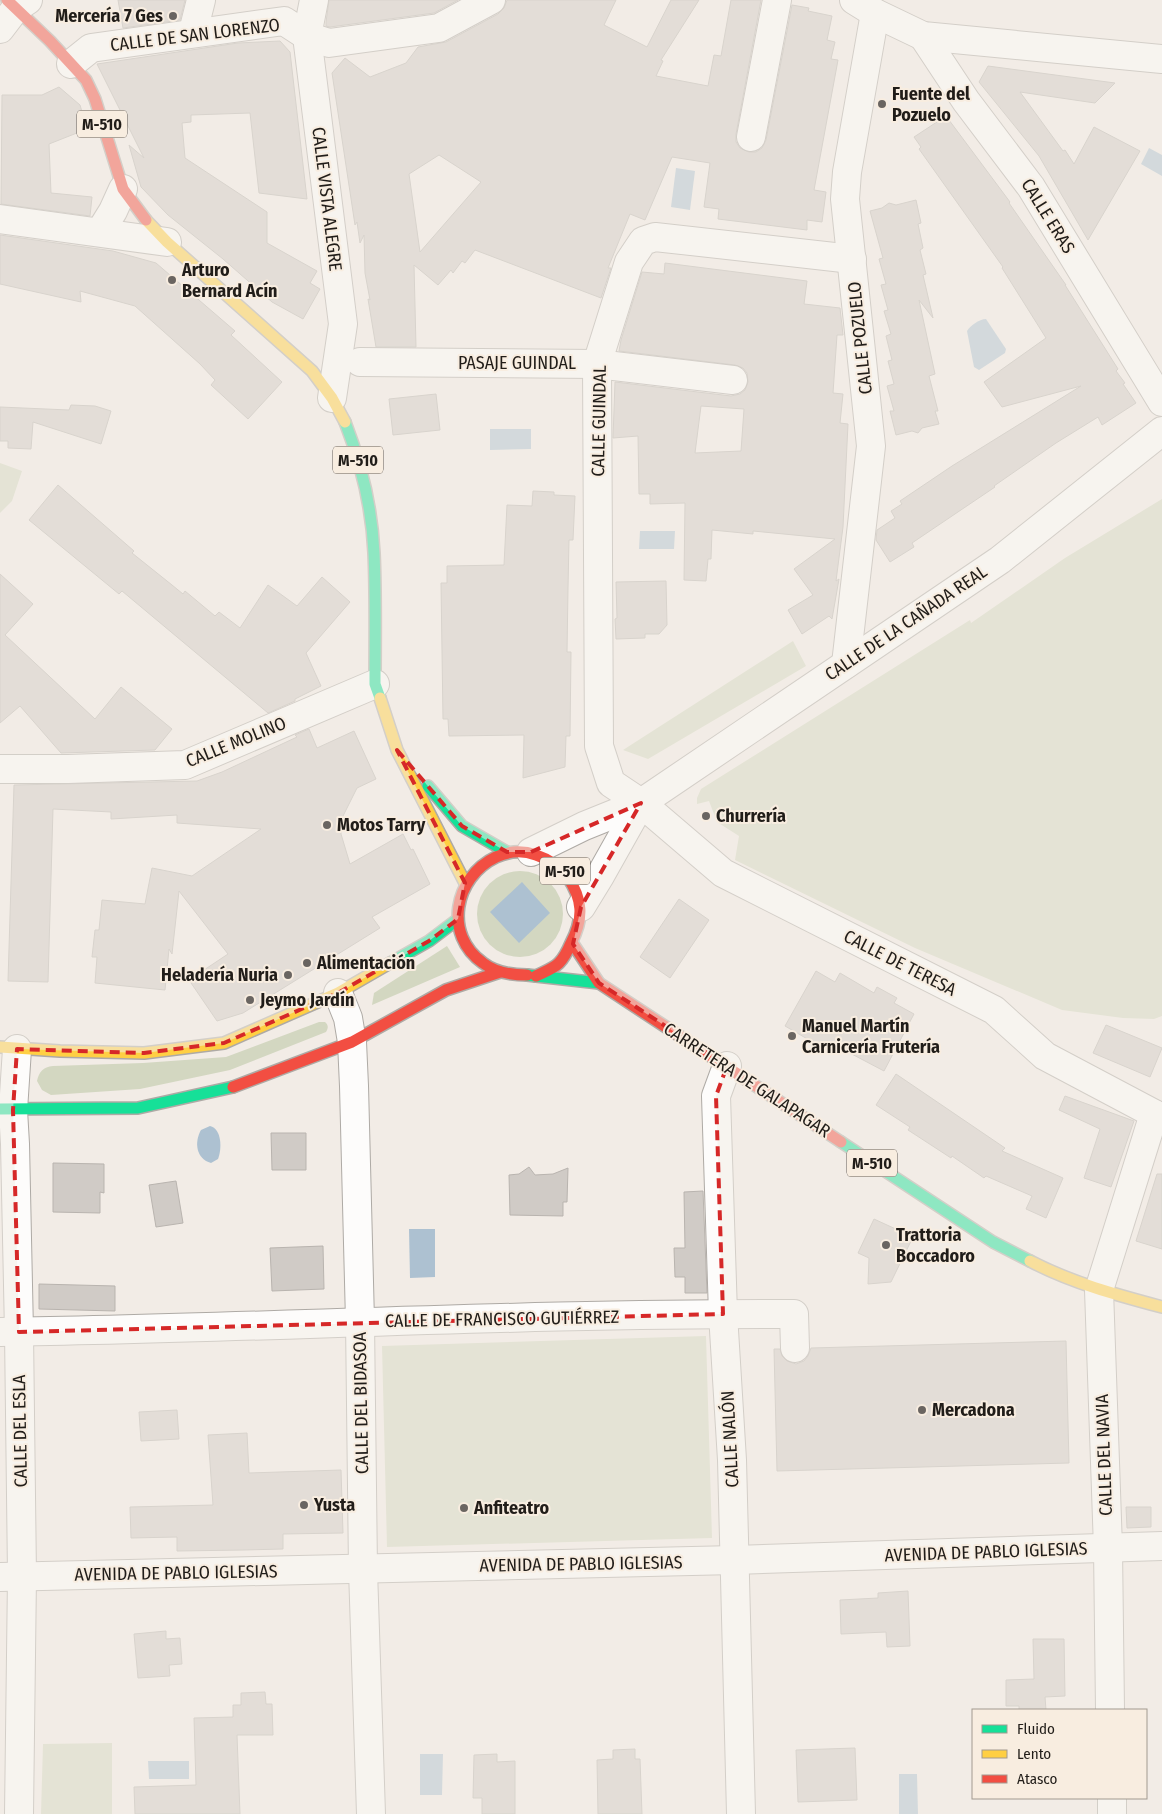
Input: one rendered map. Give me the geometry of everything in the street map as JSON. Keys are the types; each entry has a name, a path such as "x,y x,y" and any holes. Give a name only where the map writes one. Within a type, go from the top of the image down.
{"main road":[{"name":"M-510","path":"13,9 86,80 95,99 123,189 142,216 166,242 306,365 332,398 343,417 355,448 364,482 373,543 375,684 397,750 465,883"},
{"name":"M-510","path":"397,750 462,826 519,852 549,859 565,871 576,888 580,907 578,932 573,944 557,965 536,976"},
{"name":"M-510","path":"519,852 490,858 476,869 465,883 459,900 458,919 462,936 470,952 484,964 500,972 599,983"},
{"path":"8,1048 144,1053 224,1043 338,993 430,941 458,919"},
{"name":"M-510","path":"573,944 599,983"},
{"path":"6,1109 138,1108 227,1089 352,1042 446,990 500,972"},
{"name":"CARRETERA DE GALAPAGAR","path":"599,983 993,1242 1045,1269 1099,1290 1162,1307"}],"street":[{"path":"193,32 201,0"},
{"name":"CALLE VISTA ALEGRE","path":"314,0 307,36 343,324 332,398"},
{"name":"CALLE DE SAN LORENZO","path":"71,64 91,48 193,32 284,21 307,36 329,43 439,28 491,0"},
{"path":"751,137 777,0"},
{"path":"865,6 923,36 1162,59"},
{"name":"CALLE POZUELO","path":"846,664 871,446 845,200 865,6"},
{"name":"CALLE ERAS","path":"923,36 966,101 1031,187 1162,402"},
{"path":"953,79 956,64 991,44"},
{"path":"100,232 113,211 123,189"},
{"path":"0,219 166,242"},
{"name":"CALLE GUINDAL","path":"641,804 611,783 599,746 597,364 629,262 643,241 655,237 852,259"},
{"name":"PASAJE GUINDAL","path":"360,362 597,364 733,380"},
{"name":"CALLE DE LA CAÑADA REAL","path":"519,852 641,804 1000,560 1162,431"},
{"name":"CALLE MOLINO","path":"0,769 68,769 185,764 375,684"},
{"name":"CALLE DE LA CAÑADA REAL","path":"580,907 641,804"},
{"name":"CALLE DE TERESA","path":"641,804 723,873 994,1010 1045,1056 1158,1116"},
{"name":"CALLE DEL BIDASOA","path":"338,993 348,1018 352,1042 360,1322 362,1570 370,1814"},
{"name":"CALLE DEL ESLA","path":"8,1048 6,1109 15,1144 9,1332 11,1577 19,1814"},
{"name":"CALLE NALÓN","path":"727,1066 716,1096 723,1314 732,1460 741,1814"},
{"name":"CALLE DEL NAVIA","path":"1110,1709 1108,1548 1099,1290 1158,1116"},
{"name":"CALLE DE FRANCISCO GUTIÉRREZ","path":"9,1332 360,1322 801,1314 795,1348"},
{"name":"AVENIDA DE PABLO IGLESIAS","path":"11,1577 735,1560 1162,1546"},
{"path":"1112,1799 1112,1814"}],"highlighted area":[{"path":"397,750 462,826 507,852 531,852 641,803 581,907 573,944 599,983 727,1066 716,1096 723,1314 19,1332 13,1110 17,1049 144,1053 224,1043 338,993 429,941 458,919 465,883"}],"green space":[{"path":"0,463 22,471 12,501 0,513"},
{"path":"1162,499 1162,1016 1154,1019 1123,1018 1062,1010 915,948 735,860 739,836 717,822 709,801 697,804 697,798 701,789 970,620 971,623 1065,558"},
{"path":"793,641 806,666 648,759 623,750"},
{"path":"512,871 528,871 537,874 551,883 560,897 563,914 560,931 551,945 537,954 528,957 512,957 496,950 484,938 477,922 477,906 484,890 496,878"},
{"path":"447,946 460,967 372,1005 374,993"},
{"path":"319,1022 326,1023 328,1027 326,1032 230,1070 140,1089 51,1095 42,1090 37,1081 42,1070 53,1066 143,1063 226,1057"},
{"path":"706,1336 712,1538 387,1547 382,1346"},
{"path":"112,1743 112,1814 41,1814 43,1744"}],"water":[{"path":"1149,148 1162,155 1162,176 1141,164"},
{"path":"676,168 695,171 690,210 671,207"},
{"path":"986,319 1006,349 1005,353 979,370 974,367 967,331 975,323"},
{"path":"490,429 531,429 531,449 490,450"},
{"path":"640,531 675,531 674,549 639,549"},
{"path":"522,882 550,913 519,943 490,912"},
{"path":"210,1126 217,1131 220,1140 218,1159 211,1163 202,1158 197,1145 201,1130"},
{"path":"409,1229 435,1229 435,1277 410,1278"},
{"path":"420,1754 443,1754 442,1795 420,1795"},
{"path":"148,1761 189,1761 189,1779 149,1779"},
{"path":"899,1774 917,1774 918,1814 899,1814"}],"building":[{"path":"118,0 185,0 180,20 123,28"},
{"path":"329,0 458,0 434,13 330,27 326,26"},
{"path":"507,0 616,0 604,25 647,47 671,0 699,0 661,60 663,61 656,76 708,86 714,55 721,56 731,0 761,0 736,134 736,142 740,148 749,152 756,152 762,148 766,140 792,5 809,8 808,11 832,16 827,40 835,42 831,59 838,60 814,190 826,192 822,222 807,220 807,230 718,219 719,209 704,207 710,163 672,157 645,220 630,214 608,268 611,268 601,298 475,250 465,263 462,261 453,273 451,270 438,285 414,265 416,347 376,347 365,273 364,235 360,243 357,222 355,225 332,73 345,58 370,77 406,63 418,47 446,42 498,14 504,8","holes":["439,155 481,182 420,252 409,174"]},
{"path":"280,41 290,52 307,199 259,193 250,113 191,115 191,122 182,123 185,158 267,212 267,243 317,271 310,283 320,289 303,319 272,302 223,259 168,215 141,187 129,145 144,158 97,64 238,43"},
{"path":"988,66 1115,83 1095,103 1020,92 1074,164 1094,127 1140,151 1088,240 1039,156 979,82"},
{"path":"59,87 80,105 87,129 49,144 51,193 92,197 90,216 1,204 2,95 42,95"},
{"path":"946,116 1010,202 1066,285 1118,369 1116,371 1136,403 1102,425 1098,417 1056,443 912,543 914,547 890,562 876,540 877,530 895,518 891,511 902,504 900,501 952,466 1081,386 1002,407 984,382 1046,338 1003,267 919,149 921,147 914,137"},
{"path":"916,200 921,223 918,224 923,248 920,250 926,274 923,275 933,318 919,300 935,374 929,376 938,411 935,411 939,424 922,428 918,433 912,431 896,435 890,411 894,411 887,386 894,384 888,361 892,360 886,336 891,334 884,311 888,310 881,285 886,284 879,259 883,258 870,211 882,208 889,203 896,205"},
{"path":"0,235 113,251 156,263 235,331 231,335 282,382 248,419 211,385 215,380 200,364 135,306 80,291 81,302 0,284"},
{"path":"665,263 807,281 804,304 840,308 843,335 837,335 833,393 843,394 840,423 848,424 843,527 836,581 839,579 832,619 829,616 802,634 788,610 813,595 794,569 835,539 753,531 753,534 712,530 711,559 708,559 706,581 684,580 685,503 650,504 650,494 639,494 638,436 613,438 615,382 731,396 740,394 745,390 748,382 747,373 743,368 735,365 619,351 642,272 664,274","holes":["701,406 744,409 741,451 695,453"]},
{"path":"436,394 440,430 393,435 389,399"},
{"path":"71,405 95,406 111,411 101,444 33,422 31,449 8,448 8,441 0,441 0,407 69,410"},
{"path":"58,485 134,551 132,553 183,594 185,591 215,616 219,612 240,628 268,585 297,606 322,577 350,602 306,653 321,686 295,699 295,701 268,713 122,591 119,594 29,520"},
{"path":"533,491 575,496 573,540 569,540 568,588 567,652 571,652 570,736 566,736 565,767 523,778 524,735 449,736 448,719 443,719 441,583 447,583 447,566 504,565 507,505 532,506"},
{"path":"0,574 33,604 5,635 95,719 121,687 172,729 155,750 61,753 20,706 0,723"},
{"path":"666,581 667,625 659,634 645,634 645,638 616,639 616,582"},
{"path":"309,729 317,748 354,731 376,779 357,788 342,818 341,834 350,864 403,834 411,850 413,849 430,884 372,917 380,928 243,1013 217,1021 189,980 228,954 179,891 172,954 169,949 165,990 95,983 97,957 92,957 95,930 99,930 102,900 145,904 152,868 192,876 261,829 177,823 177,815 111,819 111,812 53,809 48,982 8,981 14,785 197,781 222,772 297,737 295,735"},
{"path":"679,899 709,920 670,978 640,957"},
{"path":"816,971 835,982 840,973 874,993 877,987 897,998 894,1003 914,1014 884,1071 827,1041 823,1048 785,1026"},
{"path":"1106,1025 1162,1048 1150,1077 1093,1053"},
{"path":"896,1074 1005,1148 1002,1151 1063,1178 1046,1218 1026,1209 1032,1196 986,1176 984,1178 952,1156 951,1158 908,1130 910,1127 876,1105"},
{"path":"1065,1096 1134,1121 1111,1187 1084,1178 1100,1129 1059,1110"},
{"path":"271,1133 306,1133 306,1170 272,1170"},
{"path":"53,1163 104,1164 104,1193 100,1192 100,1213 53,1212"},
{"path":"529,1167 535,1175 553,1174 568,1168 567,1202 563,1202 563,1216 510,1215 509,1175 519,1174"},
{"path":"1157,1174 1162,1174 1162,1249 1136,1241"},
{"path":"176,1181 183,1223 156,1227 149,1185"},
{"path":"703,1191 707,1293 685,1293 685,1277 675,1277 674,1248 685,1248 684,1192"},
{"name":"Trattoria Boccadoro","path":"874,1219 913,1237 891,1282 868,1284 869,1258 858,1253"},
{"path":"323,1246 324,1289 272,1291 270,1248"},
{"path":"39,1284 115,1286 115,1311 39,1309"},
{"name":"Mercadona","path":"1066,1341 1069,1463 777,1471 774,1349 780,1349 782,1356 787,1361 796,1364 804,1361 811,1348"},
{"path":"177,1410 179,1439 141,1441 139,1412"},
{"path":"247,1433 249,1473 341,1470 343,1533 283,1534 283,1549 244,1550 177,1551 177,1537 131,1538 130,1507 213,1505 208,1435"},
{"path":"1126,1507 1151,1507 1151,1527 1127,1528"},
{"path":"908,1591 910,1646 887,1647 886,1632 841,1634 840,1600 878,1598 878,1593"},
{"path":"166,1631 166,1639 180,1638 182,1664 169,1665 170,1676 138,1678 134,1634"},
{"path":"1033,1639 1064,1639 1065,1696 1045,1697 1046,1709 1019,1709 1019,1706 1006,1706 1006,1680 1034,1679"},
{"path":"265,1692 266,1704 272,1704 273,1735 237,1735 240,1814 135,1814 134,1787 196,1785 194,1718 233,1717 233,1705 241,1705 241,1693"},
{"path":"855,1748 857,1800 798,1802 796,1750"},
{"path":"635,1749 635,1759 640,1759 642,1814 598,1814 597,1760 613,1759 613,1750"},
{"path":"497,1754 497,1762 515,1761 515,1814 482,1814 482,1798 473,1798 474,1755"}],"traffic: fast":[{"path":"345,422 361,470 371,520 375,569 375,684 380,698"},
{"path":"428,786 462,826 507,852"},
{"path":"390,963 429,941 458,919"},
{"path":"527,975 599,983"},
{"path":"0,1109 138,1108 233,1087"},
{"path":"841,1142 993,1242 1030,1261"}],"traffic: slow":[{"path":"146,220 167,242 312,371 332,398 345,422"},
{"path":"380,698 397,750 465,883"},
{"path":"0,1047 144,1053 224,1043 338,993 390,963"},
{"path":"1030,1261 1078,1282 1162,1307"}],"traffic: jam":[{"path":"7,0 50,41 86,80 95,99 123,189 146,220"},
{"path":"527,975 504,973 483,963 470,951 462,937 458,922 463,892 471,878 482,866 496,857 511,852 531,853 553,863 567,876 579,901 580,917 575,934 566,953 557,965 536,976"},
{"path":"573,944 599,983 841,1142"},
{"path":"233,1087 352,1042 446,990 500,972"}],"place":[{"name":"Mercería 7 Ges","path":"173,16"},
{"name":"Fuente del Pozuelo","path":"882,104"},
{"name":"Arturo Bernard Acín","path":"172,280"},
{"name":"Churrería","path":"706,816"},
{"name":"Motos Tarry","path":"327,825"},
{"name":"Alimentación","path":"307,963"},
{"name":"Heladería Nuria","path":"288,975"},
{"name":"Jeymo Jardín","path":"250,1000"},
{"name":"Manuel Martín Carnicería Frutería","path":"792,1036"},
{"name":"Trattoria Boccadoro","path":"886,1245"},
{"name":"Mercadona","path":"922,1410"},
{"name":"Yusta","path":"304,1505"},
{"name":"Anfiteatro","path":"464,1508"}]}
